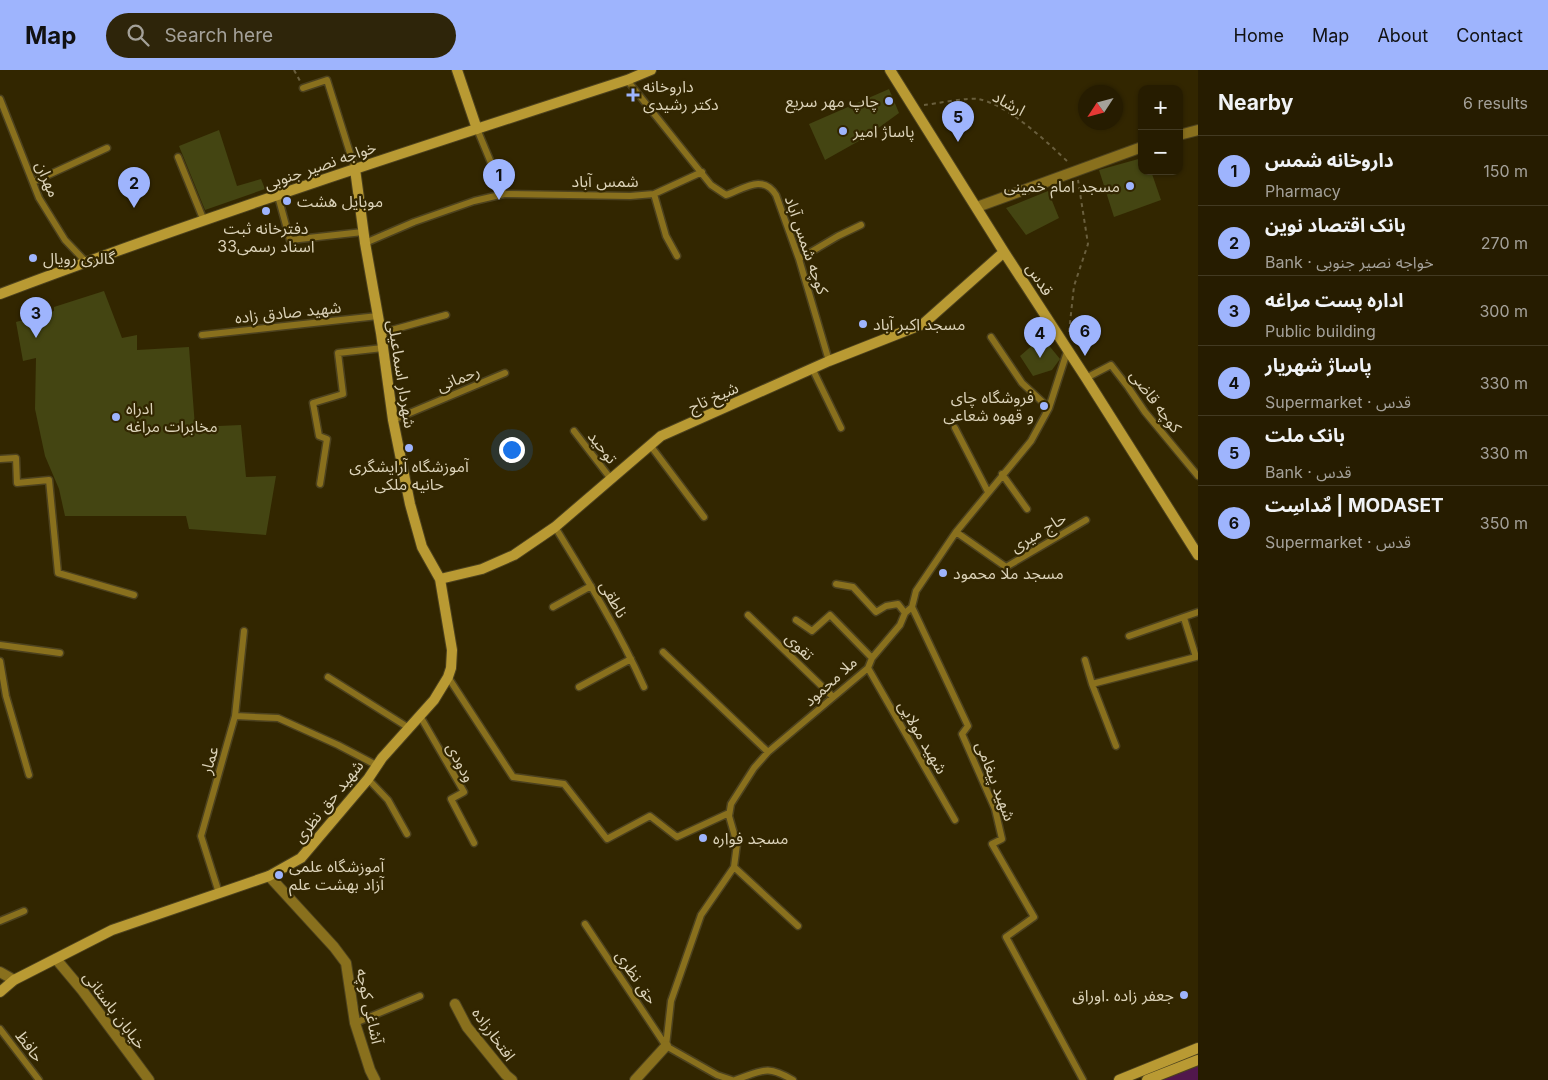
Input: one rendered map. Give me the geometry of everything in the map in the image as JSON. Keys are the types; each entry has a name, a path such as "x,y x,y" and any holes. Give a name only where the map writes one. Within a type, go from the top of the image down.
{"street":[{"path":"457,70 477,128"},
{"name":"خواجه نصیر جنوبی","path":"0,294 86,262 355,169 626,80 651,70"},
{"name":"قدس","path":"890,70 1198,555"},
{"path":"1183,134 1198,130"},
{"path":"977,208 1138,148"},
{"name":"شهردار اسماعیلی","path":"355,169 364,238 384,348 393,420 410,504 422,547 440,579"},
{"name":"شیخ تاج","path":"440,579 482,569 514,555 556,527 661,436 812,368 923,324 1004,252"},
{"name":"شهید حق نظری","path":"0,992 14,980 112,930 269,876 301,858 368,779 376,765 434,700 448,677 451,668 452,650 440,579"},
{"name":"آشاغی کوچه","path":"269,876 334,947 346,964 355,1022 375,1080"},
{"name":"خیابان باستانی","path":"56,959 82,990 149,1080"},
{"path":"0,972 14,980"},
{"name":"افتخارزاده","path":"455,1004 473,1035 512,1080"},
{"path":"635,1080 666,1046"},
{"path":"1119,1080 1198,1048"},
{"path":"1147,1080 1198,1060"}],"lane":[{"path":"303,88 327,80 355,169"},
{"name":"کوچه شمس آباد","path":"626,80 711,185 726,195 760,183 770,186 776,194 799,260 829,361"},
{"name":"مهران","path":"0,99 39,198 65,240 86,262"},
{"path":"477,128 504,194"},
{"path":"33,182 107,148"},
{"path":"178,157 204,221"},
{"name":"شمس آباد","path":"278,196 290,240 364,238 474,201 504,194 630,196 654,194 702,172"},
{"path":"654,194 666,236 677,256"},
{"path":"799,260 838,236 861,225"},
{"path":"381,333 446,315"},
{"name":"شهید صادق زاده","path":"202,335 378,316"},
{"path":"991,336 1022,383 1049,408"},
{"path":"320,484 327,439 319,436 313,402 343,394 338,353 384,348"},
{"name":"ملا محمود","path":"729,813 731,804 754,768 768,752 868,668 872,658 900,625 905,613 912,607 916,591 956,532 1031,441 1049,408 1068,349"},
{"name":"کوچه قاضی","path":"1086,378 1111,365 1145,412 1198,476"},
{"path":"812,368 841,428"},
{"name":"رحمانی","path":"393,420 505,373"},
{"path":"955,428 988,492"},
{"name":"توحید","path":"574,431 611,479"},
{"path":"650,445 704,516"},
{"path":"0,460 16,458 17,483 49,480 58,573 134,595"},
{"path":"1002,474 1027,509"},
{"name":"حاج میری","path":"956,532 1006,567 1086,520"},
{"name":"ناطقی","path":"556,527 591,586 644,687"},
{"path":"836,584 853,587 876,612 886,606 898,604 905,613"},
{"path":"553,607 591,586"},
{"name":"شهید پیغامی","path":"912,607 968,726 962,734 995,810 1002,839 992,844 1034,917 1006,937 1083,1080"},
{"path":"1129,636 1198,612"},
{"name":"تقوی","path":"748,615 833,697"},
{"path":"796,620 812,631 830,615 872,658"},
{"path":"1092,684 1196,657 1184,618"},
{"name":"عمار","path":"219,893 201,836 235,716 244,631"},
{"path":"0,645 60,653"},
{"path":"663,652 768,752"},
{"path":"579,687 631,659"},
{"path":"1085,660 1092,684 1116,746"},
{"path":"0,661 6,696 29,775"},
{"name":"شهید مولایی","path":"868,668 955,820"},
{"path":"328,677 409,728"},
{"path":"448,677 513,777 564,784 607,839 650,816 676,838 729,813 736,844 734,867 701,915 672,1001 666,1046 719,1078 734,1080 769,1069 793,1080"},
{"path":"235,716 278,718 338,745 376,765"},
{"name":"ودودی","path":"420,716 464,792 451,799 474,842"},
{"path":"368,779 388,800 407,834"},
{"path":"734,867 798,926"},
{"path":"0,921 24,911"},
{"name":"حق نظری","path":"585,924 666,1046"},
{"path":"355,1022 420,996"},
{"name":"حافظ","path":"0,1029 39,1080"}],"path":[{"path":"294,70 303,88"},
{"name":"ارشاد","path":"914,106 977,98 1005,110 1041,136 1076,171"},
{"path":"1068,349 1074,286 1088,244 1076,171"}],"shaded area":[{"path":"1198,1061 1198,1080 1149,1080"}],"building":[{"name":"پاساژ امیر","path":"889,89 899,113 866,137 825,160 809,124"},
{"path":"219,130 237,186 261,179 265,189 205,210 179,146"},
{"name":"مسجد امام خمینی","path":"1138,159 1138,175 1152,175 1161,200 1114,217 1099,170"},
{"path":"1048,191 1059,218 1026,235 1006,208"},
{"name":"ادراه مخابرات مراغه","path":"104,291 122,338 137,335 137,350 189,347 195,427 241,425 246,477 276,476 266,535 189,529 186,516 65,516 59,489 45,456 35,409 36,358 23,361 16,322 54,311 54,307"},
{"path":"1042,337 1060,359 1052,370 1033,376 1020,356"}],"place":[{"name":"داروخانه دکتر رشیدی","path":"633,95"},
{"name":"چاپ مهر سریع","path":"889,101"},
{"name":"پاساژ امیر","path":"843,131"},
{"name":"بانک ملت","path":"958,142"},
{"name":"مسجد امام خمینی","path":"1130,186"},
{"name":"داروخانه شمس","path":"499,200"},
{"name":"موبایل هشت","path":"287,201"},
{"name":"بانک اقتصاد نوین","path":"134,208"},
{"name":"دفترخانه ثبت اسناد رسمی33","path":"266,211"},
{"name":"گالری رویال","path":"33,258"},
{"name":"مسجد اکبر آباد","path":"863,324"},
{"name":"اداره پست مراغه","path":"36,338"},
{"name":"مٌداسِت | MODASET","path":"1085,356"},
{"name":"پاساژ شهریار","path":"1040,358"},
{"name":"فروشگاه چای و قهوه شعاعی","path":"1044,406"},
{"name":"ادراه مخابرات مراغه","path":"116,417"},
{"name":"آموزشگاه آرایشگری حانیه ملکی","path":"409,448"},
{"name":"مسجد ملا محمود","path":"943,573"},
{"name":"مسجد فواره","path":"703,838"},
{"name":"آموزشگاه علمی آزاد بهشت علم","path":"279,875"},
{"name":"جعفر زاده .اوراق","path":"1184,995"}]}
